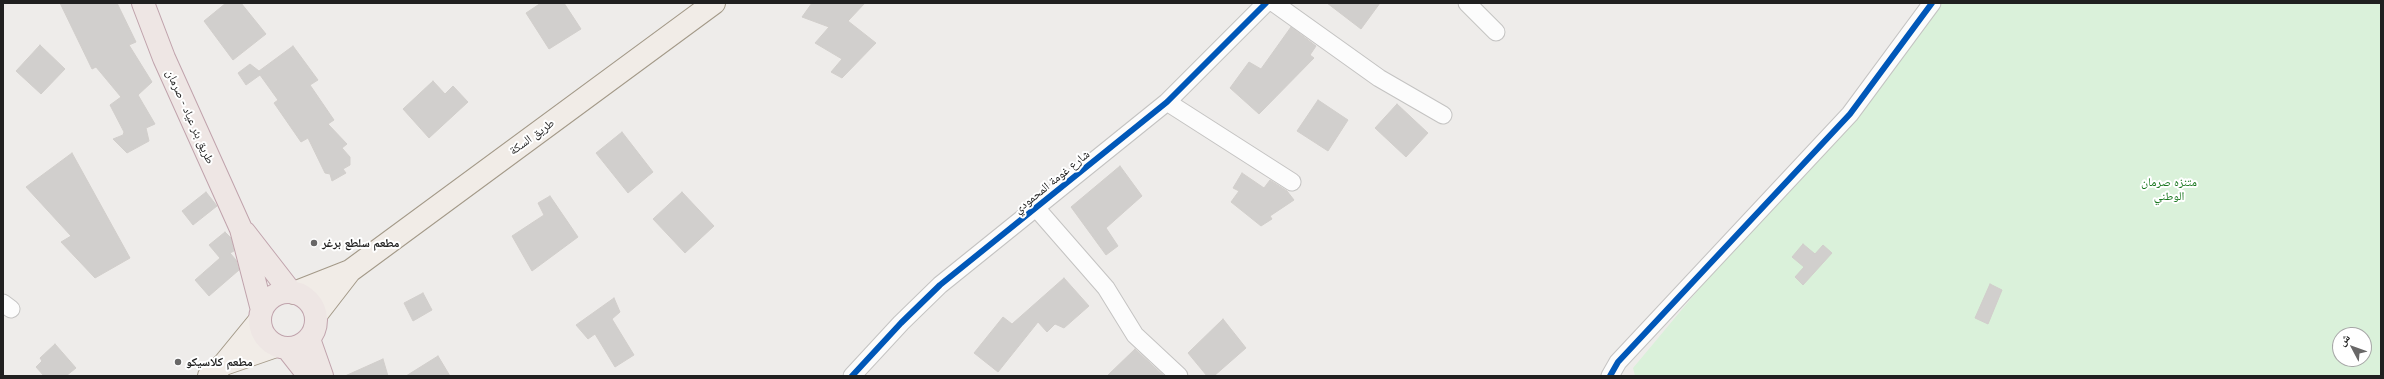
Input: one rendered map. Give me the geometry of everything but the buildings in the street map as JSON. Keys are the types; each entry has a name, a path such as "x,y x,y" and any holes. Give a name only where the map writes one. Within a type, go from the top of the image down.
{"highway":[{"name":"طريق بئر عياد - صرمان","path":"143,3 164,58 241,229"},
{"path":"241,229 292,292 310,302 316,315 316,324 308,339 299,346 282,347"},
{"path":"241,229 261,315 262,331 268,340 282,347 309,376"},
{"path":"261,315 267,301 275,295 292,292"},
{"path":"308,339 322,376"}],"main road":[{"name":"طريق السكة","path":"316,315 350,271 714,3"},
{"name":"طريق السكة","path":"292,292 350,271"},
{"path":"216,370 261,315"},
{"path":"216,370 282,347"}],"street":[{"name":"شارع غومة المحمودي","path":"852,376 901,323 940,285 1037,209 1167,102 1266,3"},
{"path":"1274,3 1379,78 1443,115"},
{"path":"1467,3 1496,32"},
{"path":"1610,376 1618,362 1850,114 1932,3"},
{"path":"1167,102 1292,182"},
{"path":"1037,209 1109,292 1135,335 1179,376"}],"green space":[{"name":"متنزه صرمان الوطني","path":"1938,3 2381,3 2381,376 1635,376 1633,368"}],"cycle path":[{"path":"852,376 901,323 940,285 1167,102 1266,3"},
{"path":"1610,376 1618,362 1850,114 1932,3"}],"place":[{"name":"مطعم سلطع برغر","path":"314,243"},
{"name":"مطعم كلاسيكو","path":"178,362"}]}
